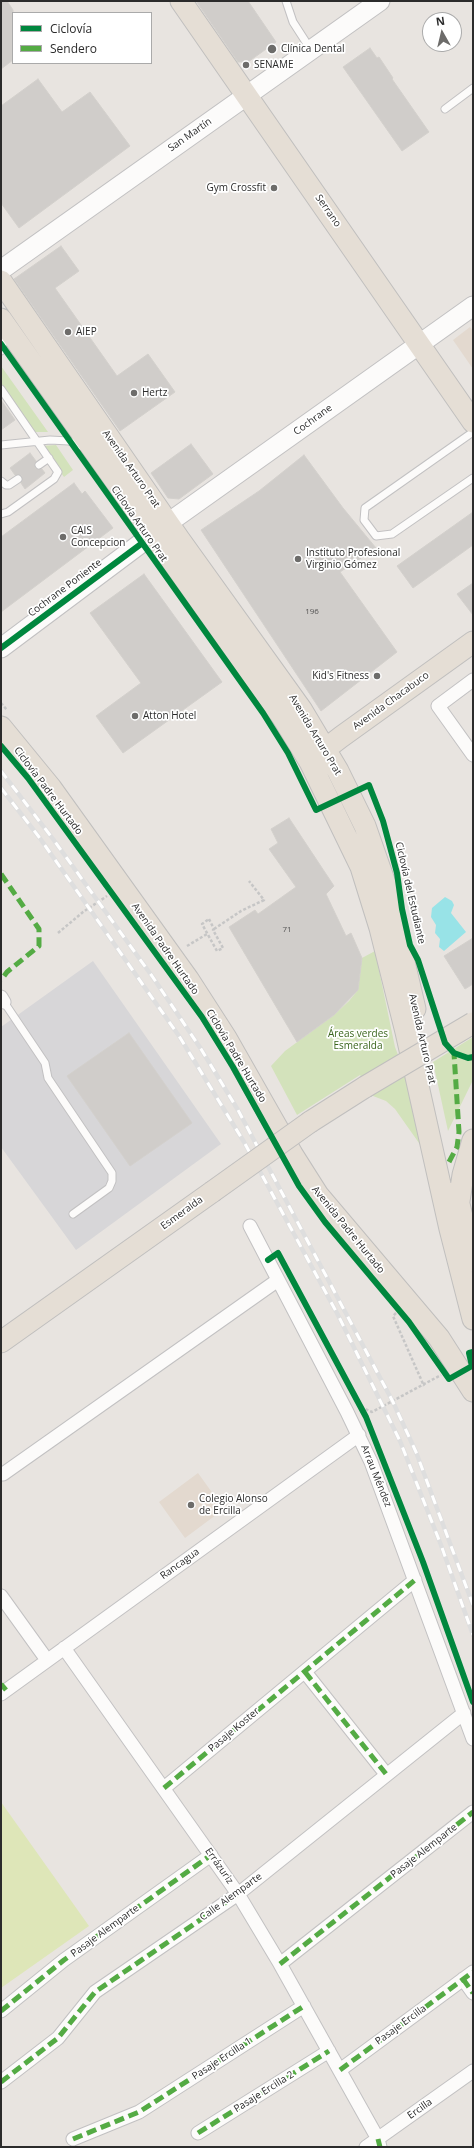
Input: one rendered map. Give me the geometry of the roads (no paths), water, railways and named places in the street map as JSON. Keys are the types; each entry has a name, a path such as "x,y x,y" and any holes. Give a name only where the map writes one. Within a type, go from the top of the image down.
{"main road":[{"name":"Serrano","path":"181,1 248,95 473,422"},
{"name":"Avenida Arturo Prat","path":"1,281 161,529"},
{"name":"Avenida Arturo Prat","path":"4,323 94,450 161,529 301,709 318,755 365,826 387,889 453,1208 473,1261"},
{"name":"Avenida Chacabuco","path":"318,755 473,642"},
{"name":"Avenida Padre Hurtado","path":"1,727 51,788 188,980 226,1038 292,1154 318,1195 428,1324 449,1373 473,1391"},
{"name":"Esmeralda","path":"1,1342 310,1122 365,1087 473,1023"},
{"path":"473,1140 453,1208 473,1319"}],"street":[{"name":"San Martín","path":"1,270 380,1"},
{"name":"Cochrane","path":"161,529 473,306"},
{"name":"Cochrane Poniente","path":"1,648 161,529"},
{"path":"473,680 438,706 473,755"},
{"name":"Arrau Méndez","path":"250,1226 359,1435 415,1580 473,1739"},
{"path":"3,1474 278,1280"},
{"name":"Rancagua","path":"3,1689 64,1648 359,1435"},
{"name":"Pasaje Koster","path":"164,1788 415,1580"},
{"path":"1,1596 47,1660"},
{"name":"Errázuriz","path":"64,1648 238,1894 304,2006 379,2143"},
{"path":"305,1672 386,1774"},
{"name":"Calle Alemparte","path":"1,2082 58,2038 95,1992 238,1894 464,1713"},
{"name":"Pasaje Alemparte","path":"280,1964 473,1812"},
{"name":"Pasaje Alemparte","path":"1,2011 64,1960 211,1855"},
{"name":"Pasaje Ercilla","path":"340,2070 468,1976 473,1993"},
{"name":"Pasaje Ercilla 1","path":"73,2139 139,2112 304,2006"},
{"name":"Pasaje Ercilla 2","path":"198,2133 329,2051"},
{"name":"Ercilla","path":"366,2147 379,2143 473,2071"}],"lane":[{"path":"286,1 293,22 311,50"},
{"path":"445,109 473,88"},
{"path":"1,351 4,323"},
{"path":"1,389 4,400 37,441 58,472 54,479 8,512 1,514"},
{"path":"473,432 365,508 364,520 376,536 392,534 473,478"},
{"path":"1,445 37,441 69,440 94,450"},
{"path":"39,465 49,458"},
{"path":"1,481 3,484 9,485 18,479"},
{"path":"3,1000 45,1063 48,1078 112,1174 112,1181 109,1188 73,1214"}],"water":[{"path":"445,897 452,901 454,905 451,913 466,932 444,951 439,947 440,939 435,933 436,925 431,917 432,908"}],"railway":[{"path":"1,771 53,839 152,976 201,1049 238,1110 393,1402 416,1452 473,1605"},
{"path":"1,788 39,837 179,1036 244,1142 338,1315 400,1441 441,1545 473,1635"}],"place":[{"name":"Clínica Dental","path":"272,49"},
{"name":"SENAME","path":"246,65"},
{"name":"Gym Crossfit","path":"274,188"},
{"name":"AIEP","path":"68,332"},
{"name":"Hertz","path":"134,393"},
{"name":"CAIS Concepcion","path":"63,537"},
{"name":"Instituto Profesional Virginio Gómez","path":"298,559"},
{"name":"Kid's Fitness","path":"377,676"},
{"name":"Atton Hotel","path":"135,716"},
{"name":"Colegio Alonso de Ercilla","path":"191,1505"}],"park label":[{"name":"Áreas verdes Esmeralda","path":"358,1040"}]}
